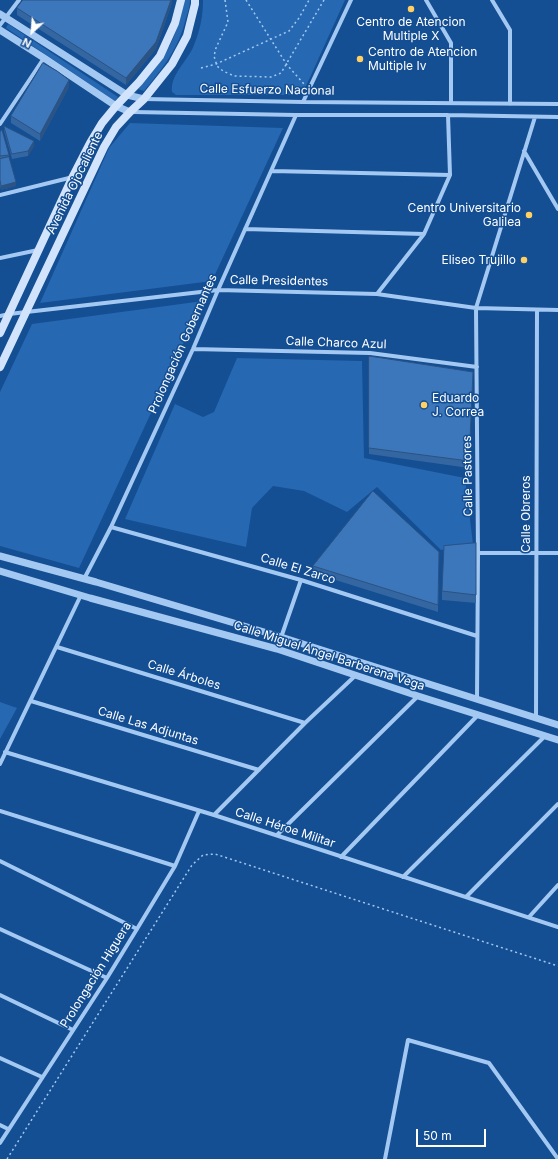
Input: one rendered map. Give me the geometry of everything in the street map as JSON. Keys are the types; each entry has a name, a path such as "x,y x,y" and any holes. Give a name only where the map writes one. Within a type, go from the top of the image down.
{"main road":[{"name":"Avenida Ojocaliente","path":"0,333 73,176 102,124 160,56 175,23 181,0"},
{"name":"Avenida Ojocaliente","path":"0,367 104,147 116,127 144,99 172,64 187,36 195,0"}],"street":[{"path":"0,25 3,16 19,0"},
{"path":"303,102 310,90 351,0"},
{"path":"426,0 451,43 451,102"},
{"path":"492,0 510,30 510,104"},
{"name":"Calle Esfuerzo Nacional","path":"3,16 127,95 144,99 558,104"},
{"name":"Calle Esfuerzo Nacional","path":"0,30 116,106 130,112 296,115 558,116"},
{"path":"0,124 44,58"},
{"name":"Prolongación Gobernantes","path":"84,579 194,349 218,290 296,115"},
{"path":"377,294 424,234 450,175 448,115"},
{"name":"Calle Pastores","path":"477,700 478,553 476,308 535,116"},
{"path":"524,151 558,209"},
{"path":"272,171 450,175"},
{"path":"0,195 73,176"},
{"path":"245,230 424,234"},
{"path":"0,258 38,250"},
{"name":"Calle Presidentes","path":"0,316 218,290 377,294 476,308 558,310"},
{"name":"Calle Obreros","path":"536,310 536,718"},
{"name":"Calle Charco Azul","path":"194,349 370,353 477,366"},
{"name":"Calle El Zarco","path":"110,526 301,580 477,636"},
{"path":"478,553 558,553"},
{"name":"Calle Miguel Ángel Barberena Vega","path":"0,556 281,637 558,725"},
{"name":"Calle Miguel Ángel Barberena Vega","path":"0,571 278,649 418,696 558,740"},
{"path":"278,649 301,580"},
{"path":"0,764 82,595"},
{"name":"Calle Árboles","path":"57,647 305,723"},
{"path":"214,815 305,723 356,675"},
{"path":"278,835 418,696"},
{"name":"Calle Las Adjuntas","path":"31,700 259,770"},
{"path":"341,857 478,715"},
{"path":"403,877 544,736"},
{"name":"Calle Héroe Militar","path":"5,752 278,835 341,857 558,927"},
{"path":"466,897 558,804"},
{"path":"0,811 175,866"},
{"name":"Prolongación Higuera","path":"0,1143 107,978 175,866 199,811"},
{"path":"0,861 137,929"},
{"path":"529,917 558,885"},
{"path":"0,930 107,978"},
{"path":"0,995 74,1030"},
{"path":"385,1159 408,1040 489,1063 558,1159"},
{"path":"0,1058 42,1077"},
{"path":"0,1125 8,1129"}],"path":[{"path":"225,0 228,22 216,48 214,56 216,64 223,71 234,76 256,77 271,77 281,73 324,0"},
{"path":"246,0 287,65 310,90"},
{"path":"201,68 216,64 289,31 299,18 309,0"},
{"path":"7,1159 192,865 203,855 215,854 558,966"}],"shaded area":[{"path":"185,0 190,0 189,7 183,29 175,48 164,66 144,91 138,89 159,63 170,45 179,23"},
{"path":"203,0 345,0 302,95 176,95 172,92 172,85 176,73 191,51 196,39 202,17"},
{"path":"8,24 118,97 115,101 6,28"},
{"path":"130,123 283,128 212,281 40,303 109,148"},
{"path":"203,301 79,568 0,546 0,392 32,324"},
{"path":"237,358 362,361 364,458 465,478 473,544 441,550 377,487 347,512 304,491 273,486 252,508 246,547 125,519 175,404 203,417 214,412"},
{"path":"0,702 17,708 0,739"}],"building":[{"path":"23,0 171,0 156,42 126,78 17,8"},
{"path":"43,63 69,80 40,134 11,116"},
{"path":"4,126 34,141 28,151 12,154"},
{"path":"2,130 9,155 0,156 0,132"},
{"path":"9,157 16,182 1,186 0,159"},
{"path":"369,356 473,372 469,461 369,448"},
{"path":"373,491 439,552 438,605 313,566"},
{"path":"476,543 476,595 442,591 444,546"}],"place":[{"name":"Centro de Atencion Multiple X","path":"411,9"},
{"name":"Centro de Atencion Multiple Iv","path":"360,59"},
{"name":"Centro Universitario Galilea","path":"529,215"},
{"name":"Eliseo Trujillo","path":"524,260"},
{"name":"Eduardo J. Correa","path":"424,405"}]}
